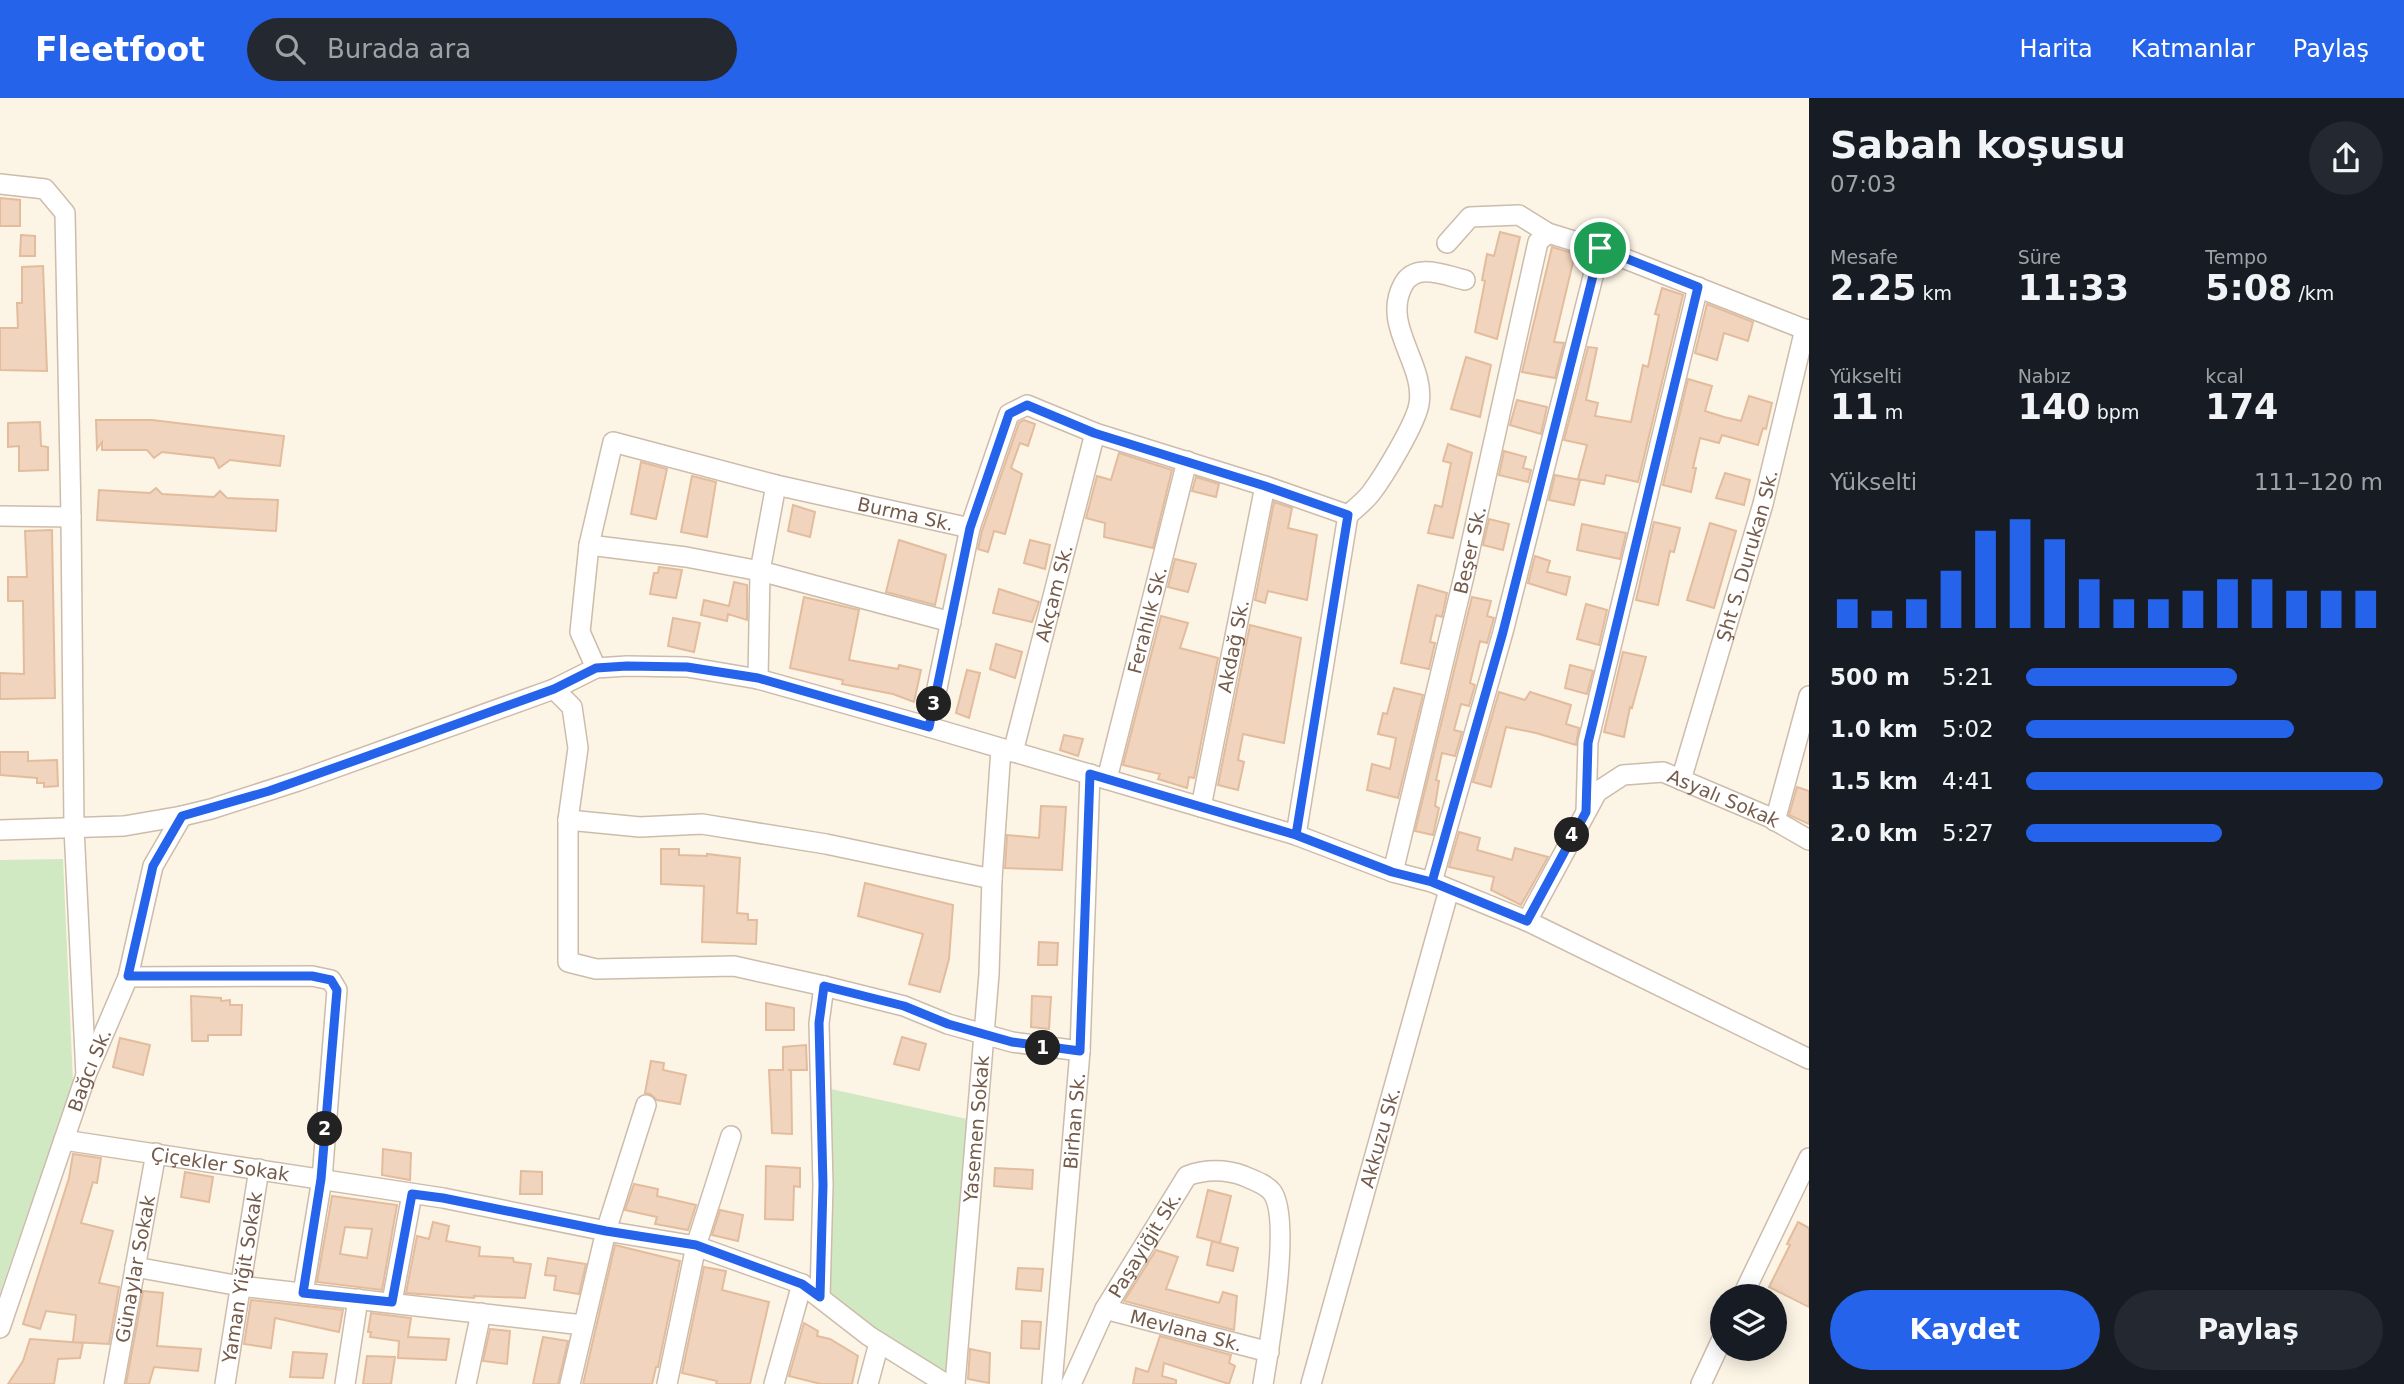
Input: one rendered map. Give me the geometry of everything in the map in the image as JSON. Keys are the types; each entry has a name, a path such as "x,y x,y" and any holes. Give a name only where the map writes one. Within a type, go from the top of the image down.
{"street":[{"path":"0,184 45,190 65,213 74,828 86,1075"},
{"path":"1447,243 1470,218 1519,215 1548,233 1600,248 1807,330"},
{"name":"Beşer Sk.","path":"1392,872 1464,576 1538,242 1548,233"},
{"name":"Akkuzu Sk.","path":"1311,1384 1440,886 1600,248"},
{"path":"1296,835 1348,515 1370,495 1399,448 1419,403 1417,376 1396,316 1398,293 1407,277 1418,271 1435,272 1465,280"},
{"path":"1586,812 1588,743 1698,287"},
{"name":"Şht S. Durukan Sk.","path":"1681,780 1763,504 1807,330"},
{"name":"Burma Sk.","path":"596,668 580,632 589,545 613,442 776,485 970,528 1009,414 1027,405 1094,433 1348,515"},
{"name":"Akçam Sk.","path":"1007,750 1094,433"},
{"name":"Ferahlık Sk.","path":"1098,776 1187,461"},
{"path":"758,678 760,571 776,485"},
{"name":"Akdağ Sk.","path":"1201,807 1265,486"},
{"path":"0,516 71,517"},
{"path":"929,727 970,528"},
{"path":"589,545 686,557 760,571 951,622"},
{"path":"0,830 124,827 182,816 269,791 554,689 596,668 687,667 758,678 1296,835 1392,872 1440,886 1527,921 1809,1059"},
{"path":"554,689 572,707 578,748 568,820 568,962 596,969 734,966 904,1006 948,1024 1023,1044 1080,1051"},
{"path":"1775,821 1809,696"},
{"name":"Yasemen Sokak","path":"955,1384 984,1033 992,879 1007,750"},
{"name":"Asyalı Sokak","path":"1527,921 1597,792 1623,775 1663,772 1775,821 1809,840"},
{"name":"Birhan Sk.","path":"1052,1384 1080,1051 1098,776"},
{"name":"Bağcı Sk.","path":"1,1322 86,1075 128,976 153,866 182,816"},
{"path":"568,820 640,827 702,824 826,844 992,879"},
{"path":"128,976 312,976 331,980 337,990 321,1179 303,1293"},
{"path":"820,1297 823,1185 819,1023 824,986"},
{"path":"570,1384 606,1231 646,1105"},
{"path":"667,1384 696,1245 731,1136"},
{"name":"Çiçekler Sokak","path":"64,1140 443,1198 606,1231 696,1245 802,1284 879,1343 946,1384"},
{"name":"Günaylar Sokak","path":"114,1384 156,1153"},
{"path":"1748,1284 1809,1158"},
{"name":"Yaman Yiğit Sokak","path":"225,1384 259,1169"},
{"name":"Paşayiğit Sk.","path":"1071,1384 1105,1309 1186,1176 1201,1170 1235,1173 1270,1189 1276,1199 1280,1220 1272,1331 1263,1384"},
{"path":"392,1302 412,1194"},
{"path":"135,1267 240,1286 583,1325"},
{"path":"774,1384 802,1284"},
{"path":"345,1384 358,1299"},
{"name":"Mevlana Sk.","path":"1105,1309 1269,1352"},
{"path":"466,1384 481,1313"},
{"path":"868,1384 879,1343"},
{"path":"1701,1384 1712,1361"}],"green space":[{"path":"63,859 73,1082 0,1293 0,860"},
{"path":"831,1089 976,1121 955,1384 820,1297"}],"building":[{"path":"0,198 20,200 20,226 0,226"},
{"path":"1500,232 1520,237 1497,339 1475,332 1485,281 1482,280 1487,254 1494,256"},
{"path":"21,235 35,236 35,256 20,256"},
{"path":"1552,247 1575,254 1554,342 1564,343 1555,378 1522,372"},
{"path":"43,266 47,371 0,370 0,328 18,328 17,303 22,303 22,267"},
{"path":"1662,288 1683,295 1638,482 1606,475 1604,484 1578,479 1587,445 1564,440 1588,347 1597,348 1586,400 1598,403 1595,416 1631,422 1643,365 1648,367 1659,315 1655,314"},
{"path":"1707,304 1753,322 1748,341 1724,333 1717,360 1695,353"},
{"path":"1466,357 1491,365 1480,417 1451,409"},
{"path":"1688,379 1712,386 1705,411 1724,417 1741,421 1749,396 1772,403 1766,429 1763,428 1758,445 1722,435 1719,443 1700,438 1691,492 1663,485"},
{"path":"1517,400 1547,407 1541,434 1510,425"},
{"path":"96,420 152,420 284,436 280,466 230,460 219,468 214,458 162,452 154,458 147,450 102,450 102,442 97,449"},
{"path":"1024,420 1035,424 1028,446 1020,443 1011,468 1022,474 1005,534 994,531 988,552 978,549 1019,423"},
{"path":"40,422 41,446 48,447 48,470 19,471 19,446 8,447 8,423"},
{"path":"1448,444 1472,453 1453,538 1428,533 1435,505 1442,507 1451,463 1443,461"},
{"path":"1504,451 1526,457 1523,468 1531,470 1528,482 1499,475"},
{"path":"1119,453 1172,470 1153,548 1104,537 1105,523 1086,518 1097,476 1111,480"},
{"path":"641,462 667,469 656,519 631,514"},
{"path":"1725,473 1750,480 1744,505 1716,498"},
{"path":"1555,475 1580,480 1574,505 1549,500"},
{"path":"692,476 716,482 707,537 681,532"},
{"path":"1196,477 1219,484 1216,497 1192,491"},
{"path":"156,488 162,494 214,497 220,491 227,498 278,500 276,531 97,520 99,490 150,493"},
{"path":"1274,502 1292,508 1288,528 1317,535 1307,600 1268,591 1265,603 1255,600"},
{"path":"793,505 815,512 810,537 788,531"},
{"path":"1489,519 1509,524 1503,550 1483,545"},
{"path":"1654,522 1680,528 1674,552 1670,551 1658,605 1636,600"},
{"path":"1710,523 1736,531 1714,608 1687,600"},
{"path":"1582,524 1626,533 1620,559 1577,550"},
{"path":"52,530 55,698 0,699 0,673 24,674 23,601 8,601 8,577 27,577 25,531"},
{"path":"899,540 946,555 935,605 886,592"},
{"path":"1030,540 1050,545 1045,569 1024,563"},
{"path":"1535,556 1550,561 1547,572 1570,577 1566,595 1528,583"},
{"path":"1175,559 1196,564 1188,592 1168,587"},
{"path":"659,567 682,570 676,598 650,594 654,573 658,573"},
{"path":"734,582 747,585 747,620 728,614 727,621 701,615 704,600 729,606"},
{"path":"1418,585 1447,593 1442,617 1436,615 1430,642 1435,643 1429,669 1401,663"},
{"path":"999,589 1039,602 1032,622 993,613"},
{"path":"804,597 859,610 849,660 898,669 899,665 921,670 914,702 893,694 842,684 843,680 790,668"},
{"path":"1472,597 1491,601 1487,616 1494,618 1487,643 1480,641 1470,683 1475,685 1469,706 1461,704 1454,730 1462,732 1455,756 1442,753 1436,780 1439,781 1435,806 1439,808 1433,835 1415,831"},
{"path":"1586,604 1607,610 1599,645 1577,639"},
{"path":"1161,616 1188,623 1180,648 1218,658 1194,778 1189,777 1187,788 1158,779 1160,774 1123,765"},
{"path":"673,618 700,623 694,652 668,646"},
{"path":"1250,625 1301,638 1284,743 1243,734 1238,760 1244,762 1238,790 1218,785"},
{"path":"996,644 1022,652 1015,678 990,669"},
{"path":"1623,652 1646,657 1632,708 1630,707 1624,737 1604,732"},
{"path":"1570,665 1593,671 1587,694 1565,688"},
{"path":"967,670 980,673 969,718 956,713"},
{"path":"1394,688 1423,695 1398,798 1367,790 1372,764 1390,769 1396,738 1378,734 1383,713 1387,714"},
{"path":"1499,692 1525,700 1530,692 1571,705 1566,724 1579,728 1576,745 1506,727 1491,787 1473,782"},
{"path":"1064,735 1083,739 1078,756 1060,750"},
{"path":"0,752 28,752 28,761 57,760 58,786 44,787 44,783 37,783 37,778 0,775"},
{"path":"1797,787 1809,791 1809,824 1789,815"},
{"path":"1041,806 1066,807 1062,870 1005,868 1007,835 1039,838"},
{"path":"1459,832 1480,838 1477,850 1512,860 1515,848 1548,857 1521,905 1491,890 1494,877 1449,867"},
{"path":"661,849 679,849 679,855 707,854 740,858 737,913 748,914 748,920 757,920 756,944 702,942 704,886 661,884"},
{"path":"865,883 953,905 949,959 940,992 909,984 923,934 858,916"},
{"path":"1039,942 1058,943 1057,965 1038,965"},
{"path":"191,996 221,998 221,1001 230,1000 230,1005 242,1005 241,1035 208,1035 208,1041 192,1041"},
{"path":"1032,996 1051,997 1049,1029 1031,1027"},
{"path":"766,1003 794,1008 794,1030 766,1030"},
{"path":"902,1037 926,1044 919,1070 894,1064"},
{"path":"120,1038 150,1045 143,1075 113,1067"},
{"path":"806,1045 807,1070 791,1070 792,1134 772,1133 769,1070 783,1070 783,1047"},
{"path":"651,1061 664,1063 663,1070 686,1075 680,1104 657,1100 645,1093"},
{"path":"383,1149 411,1153 410,1180 382,1175"},
{"path":"73,1154 101,1158 97,1183 93,1182 81,1223 113,1231 99,1283 119,1287 109,1344 73,1342 76,1315 46,1311 40,1329 23,1324 69,1178"},
{"path":"766,1166 800,1168 800,1187 794,1186 793,1220 765,1219"},
{"path":"995,1168 1033,1170 1032,1189 994,1186"},
{"path":"521,1171 542,1172 542,1194 520,1194"},
{"path":"185,1172 213,1177 209,1202 181,1197"},
{"path":"634,1184 658,1189 657,1196 696,1205 688,1230 655,1224 657,1217 625,1210"},
{"path":"1208,1190 1231,1196 1220,1243 1197,1237"},
{"path":"332,1196 397,1205 382,1290 317,1282","holes":["345,1227 372,1229 367,1258 340,1254"]},
{"path":"720,1210 743,1215 738,1241 712,1235"},
{"path":"433,1222 449,1226 446,1241 480,1247 479,1256 513,1258 514,1262 531,1264 525,1298 474,1298 406,1293 417,1236 429,1239"},
{"path":"1798,1222 1809,1228 1809,1307 1787,1296 1787,1284 1770,1284 1790,1245 1787,1244"},
{"path":"1212,1241 1238,1248 1233,1271 1207,1265"},
{"path":"615,1245 680,1261 652,1384 583,1384"},
{"path":"1156,1250 1178,1257 1166,1289 1219,1303 1223,1292 1237,1296 1234,1330 1124,1301"},
{"path":"548,1258 586,1264 579,1294 554,1290 556,1276 545,1275"},
{"path":"704,1267 726,1271 722,1290 769,1302 750,1384 716,1384 717,1381 682,1373"},
{"path":"1018,1268 1043,1269 1041,1291 1016,1289"},
{"path":"143,1291 163,1293 157,1346 201,1349 198,1371 154,1367 149,1384 126,1384"},
{"path":"251,1300 343,1310 339,1332 275,1318 271,1348 244,1344"},
{"path":"371,1313 411,1318 408,1337 449,1339 446,1360 398,1358 399,1341 370,1337 371,1332 368,1332"},
{"path":"1022,1321 1041,1322 1039,1349 1021,1348"},
{"path":"804,1323 818,1331 817,1336 830,1339 858,1356 852,1384 821,1384 789,1376"},
{"path":"490,1329 510,1331 507,1364 483,1361"},
{"path":"1160,1336 1231,1355 1229,1363 1235,1366 1229,1384 1164,1363 1162,1376 1176,1380 1176,1384 1133,1384 1136,1368 1148,1372"},
{"path":"543,1337 568,1341 558,1384 533,1384"},
{"path":"30,1339 83,1343 80,1358 58,1359 54,1384 8,1384 23,1361"},
{"path":"970,1349 990,1353 989,1383 968,1379"},
{"path":"293,1352 327,1354 323,1378 290,1377"},
{"path":"367,1356 395,1357 391,1384 363,1384"}],"route":[{"path":"1600,248 1503,632 1432,882 1392,872 1296,835 1090,774 1080,1051 1012,1042 948,1024 904,1006 824,986 819,1023 823,1185 820,1297 802,1284 696,1245 606,1231 412,1194 392,1302 303,1293 321,1179 337,990 331,980 312,976 128,976 153,866 182,816 269,791 365,757 554,689 596,668 687,667 758,678 929,727 970,528 1009,414 1027,405 1094,433 1348,515 1296,835 1392,872 1432,882 1527,921 1586,812 1588,743 1698,287 1600,248"}]}
